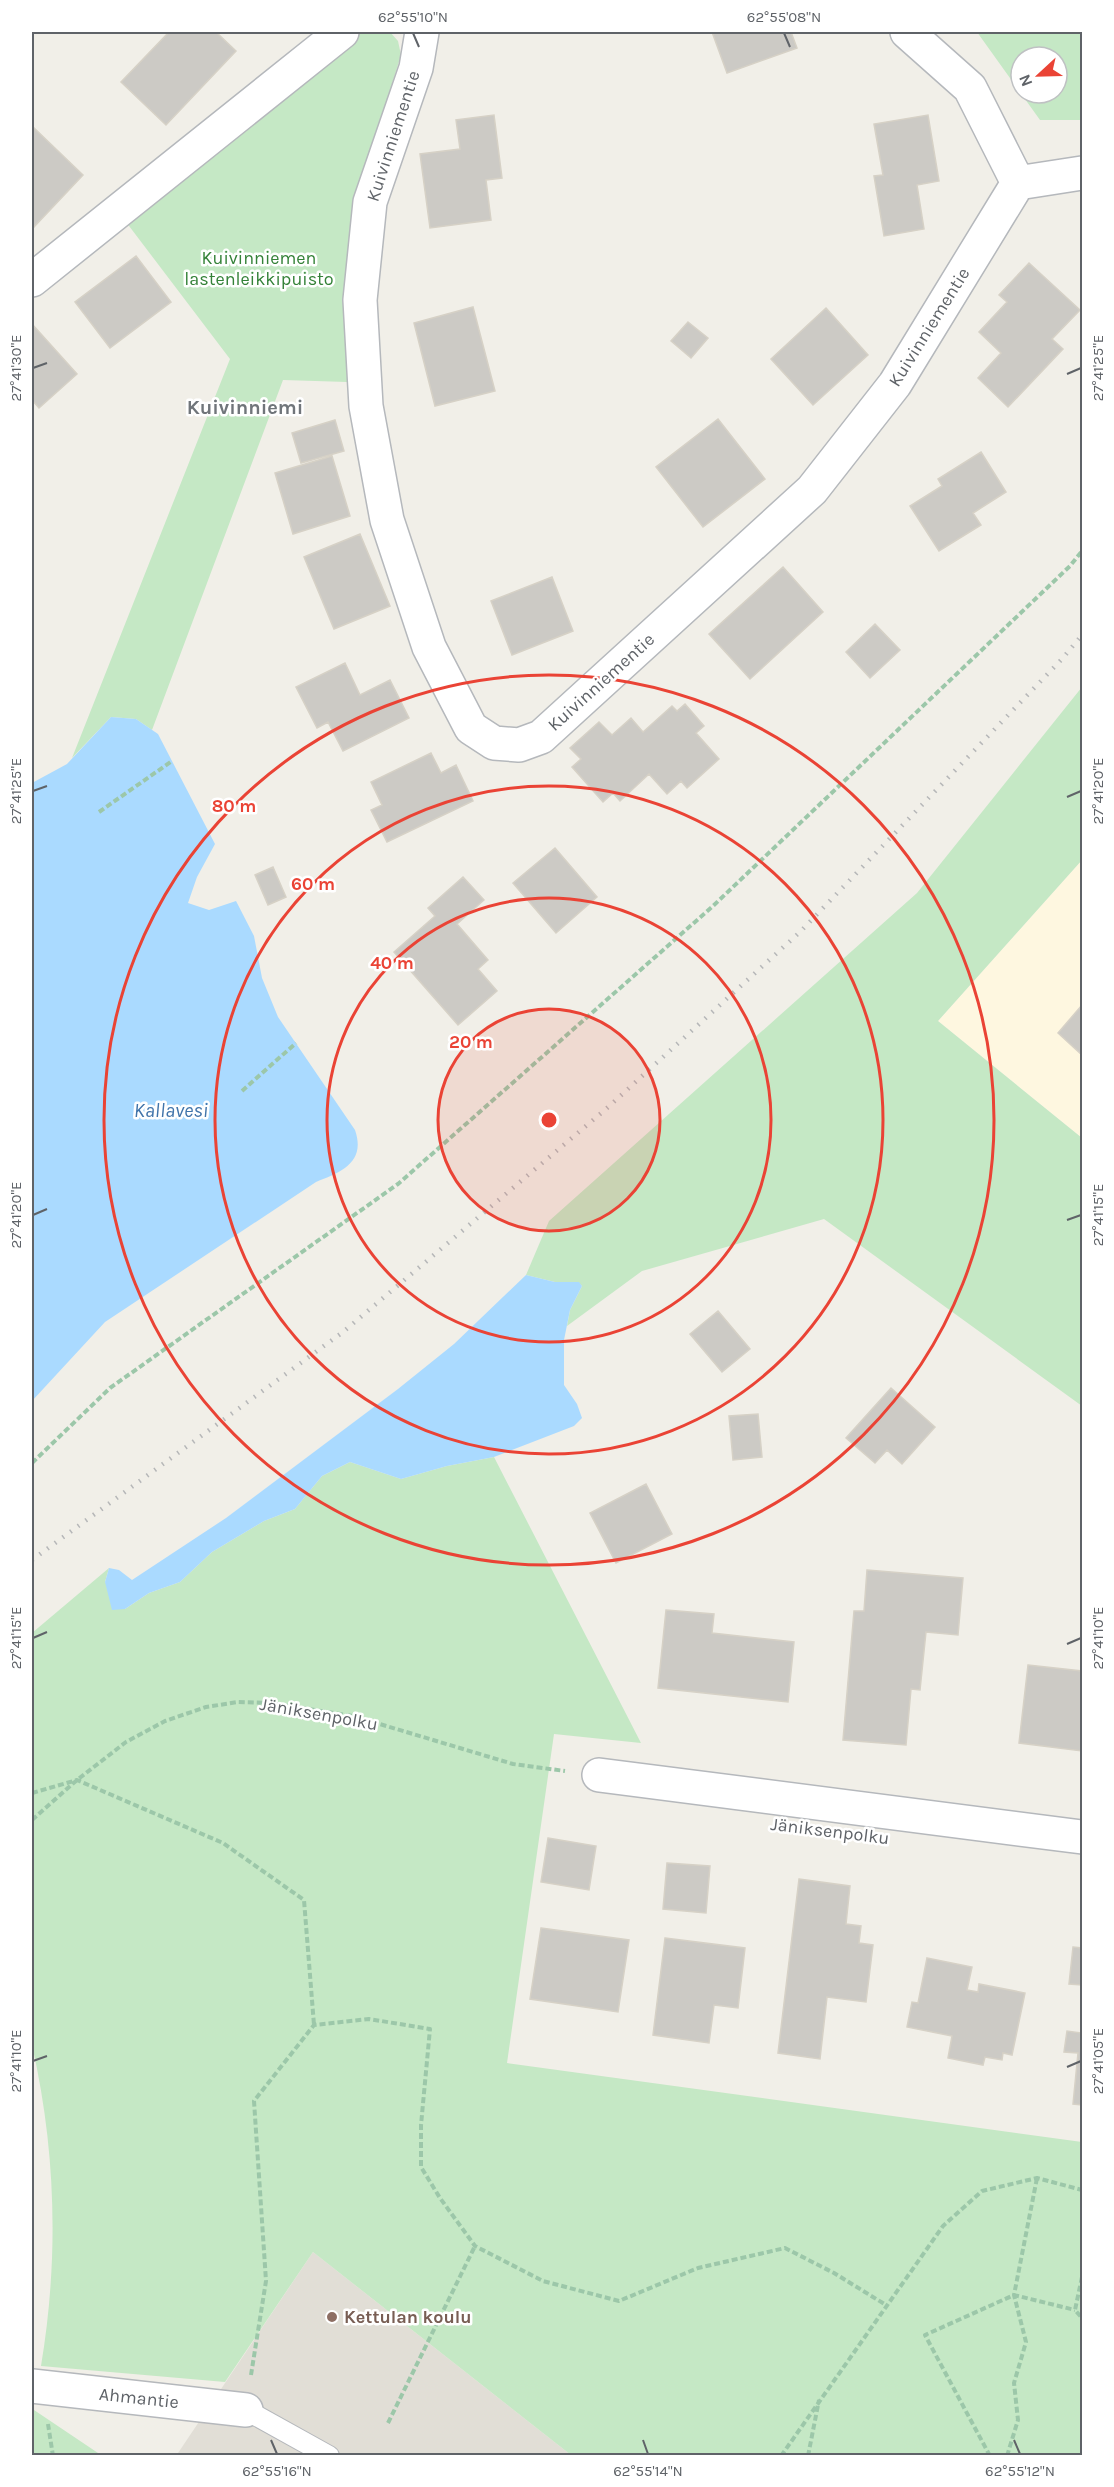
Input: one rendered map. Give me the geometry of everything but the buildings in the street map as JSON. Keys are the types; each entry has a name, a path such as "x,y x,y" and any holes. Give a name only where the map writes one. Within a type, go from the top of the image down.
{"street":[{"path":"32,280 342,32"},
{"name":"Kuivinniementie","path":"422,32 416,68 370,202 360,300 366,406 387,520 429,647 471,728 494,743 519,746 540,737 812,490 895,384 1018,183"},
{"path":"907,32 970,88 1018,183 1083,173"},
{"name":"Jäniksenpolku","path":"599,1775 1083,1837"},
{"name":"Ahmantie","path":"32,2386 246,2410"}],"lane":[{"path":"246,2410 329,2456"}],"path":[{"path":"32,1463 110,1388 407,1176 713,906 1062,574 1083,551"},
{"path":"99,812 172,761"},
{"path":"242,1091 296,1043"},
{"name":"Jäniksenpolku","path":"32,1820 77,1780 126,1742 165,1721 206,1707 238,1702 270,1702 353,1716 513,1764 599,1775"},
{"path":"32,1793 77,1780 223,1843 304,1900 314,2025 254,2101 266,2281 246,2410"},
{"path":"314,2025 369,2019 429,2029 421,2125 421,2167 440,2198 475,2246 543,2281 619,2301 698,2268 785,2248 834,2273 886,2305"},
{"path":"782,2456 820,2398 943,2226 982,2191 1037,2178 1083,2190"},
{"path":"1006,2456 1018,2420 1014,2383 1026,2342 1014,2295 1037,2178"},
{"path":"388,2423 475,2246"},
{"path":"1075,2310 1083,2277"},
{"path":"990,2456 925,2335 1014,2295 1075,2310 1083,2318"},
{"path":"808,2456 820,2398"}],"shaded area":[{"path":"1082,860 1082,1138 938,1021"},
{"name":"Kettulan koulu","path":"313,2252 571,2455 176,2456"}],"green space":[{"name":"Kuivinniemen lastenleikkipuisto","path":"358,32 390,32 398,41 401,55 365,170 346,305 347,382 283,380 152,730 136,719 111,717 72,758 230,359 123,218"},
{"path":"977,32 1082,32 1082,120 1040,120 1029,105 1069,105 1069,45 1009,45 1009,77"},
{"path":"1082,687 1082,860 938,1021 1082,1138 1082,1406 824,1219 642,1271 567,1326 570,1310 582,1286 579,1283 555,1282 526,1275 549,1221 917,893"},
{"path":"494,1457 641,1743 554,1734 507,2063 1082,2142 1082,2455 571,2455 313,2252 225,2382 41,2366 51,2285 52,2205 46,2125 32,2045 32,1633 109,1568 105,1582 125,1609 149,1593 180,1582 212,1552 264,1521 295,1509 322,1476 350,1462 401,1479 447,1466"},
{"path":"34,2410 101,2455 32,2455"}],"water":[{"name":"Kallavesi","path":"111,717 136,719 158,734 215,844 197,877 188,903 209,910 236,901 254,936 262,978 278,1017 355,1130 358,1141 357,1150 354,1158 343,1170 316,1182 105,1322 32,1401 32,783 67,764"},
{"path":"526,1275 555,1282 579,1282 582,1286 570,1310 564,1340 564,1385 577,1404 582,1418 574,1426 494,1457 447,1466 401,1479 350,1462 322,1476 295,1509 264,1521 212,1552 180,1582 149,1593 125,1609 112,1610 105,1582 109,1568 119,1570 132,1580 226,1518 454,1344"}],"railway":[{"path":"32,1560 343,1332 606,1109 800,932 1062,659 1082,635"}],"place":[{"name":"Kettulan koulu","path":"332,2317"}],"district":[{"name":"Kuivinniemi","path":"245,407"}]}
